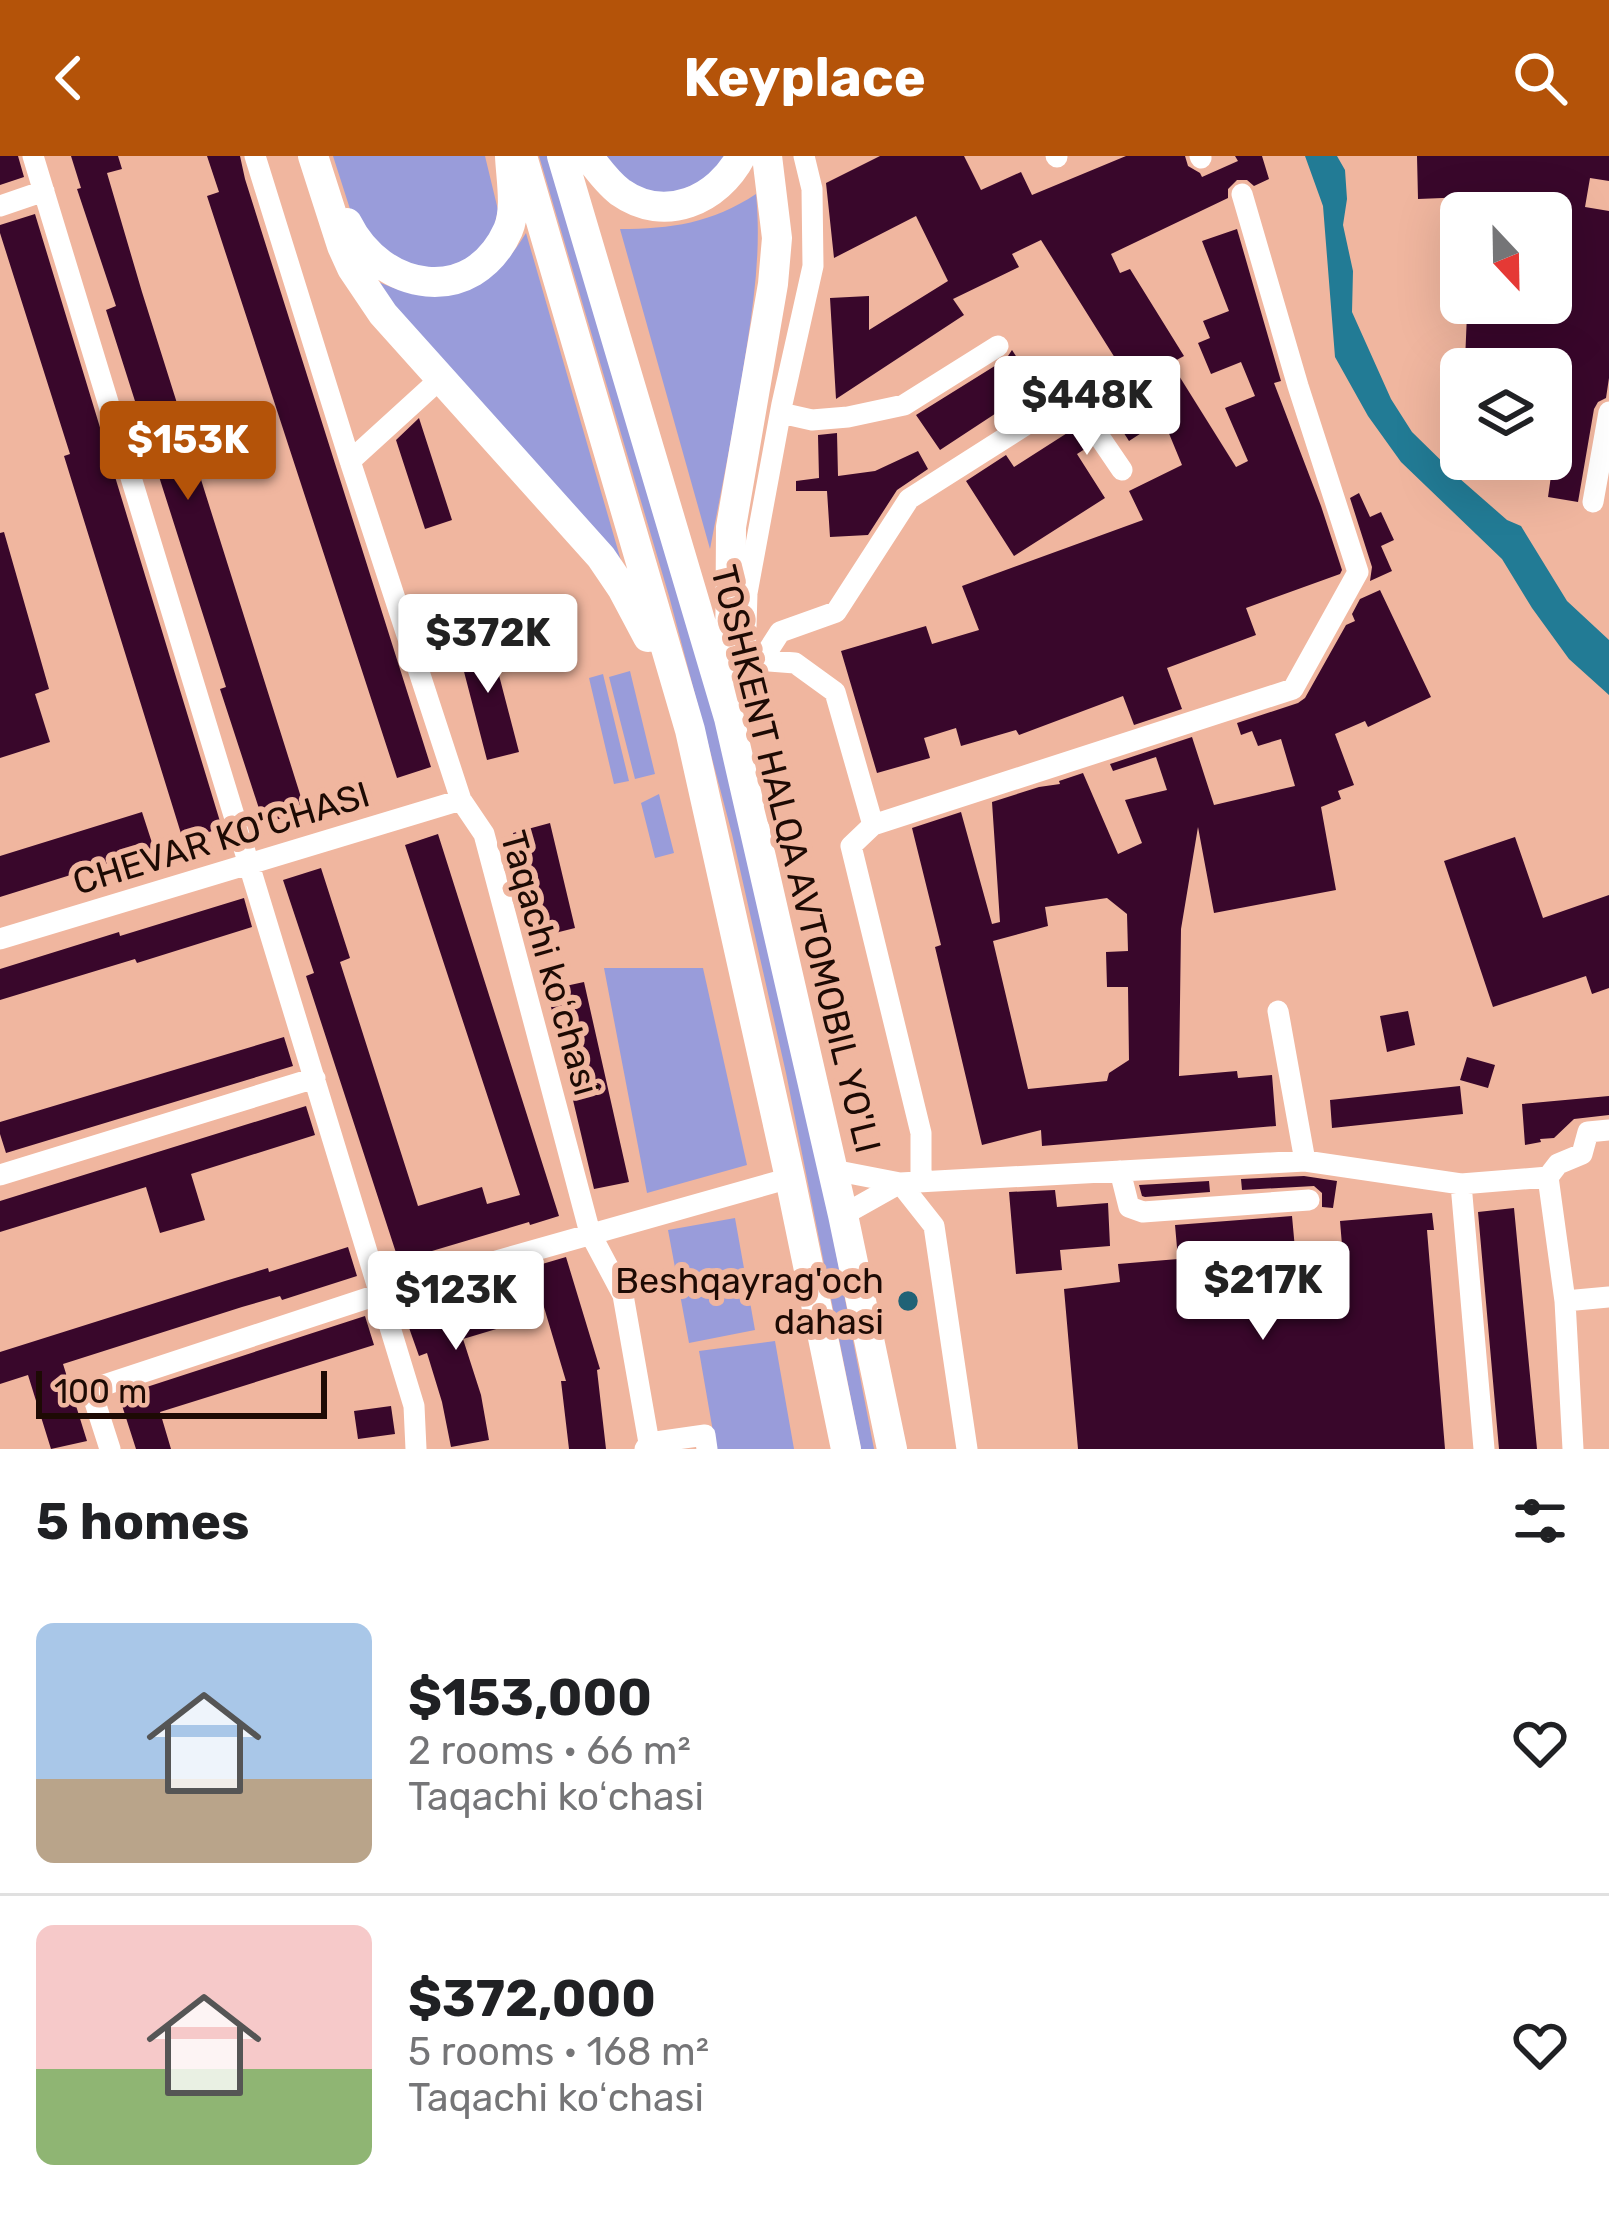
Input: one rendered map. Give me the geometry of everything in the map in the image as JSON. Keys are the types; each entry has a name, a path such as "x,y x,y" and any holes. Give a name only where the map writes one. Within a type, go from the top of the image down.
{"highway":[{"path":"314,156 352,268 382,314 602,557 646,633 690,730"},
{"path":"323,156 345,219 370,257 396,275 430,282 477,268 500,244 512,217 510,156"},
{"name":"TOSHKENT HALQA AVTOMOBIL YO'LI","path":"522,156 690,730 847,1449"},
{"name":"TOSHKENT HALQA AVTOMOBIL YO'LI","path":"562,156 729,718 892,1449"},
{"path":"588,156 620,191 662,207 705,197 759,157 777,238 772,404 730,527 746,660 729,718"}],"street":[{"path":"33,156 414,1406 416,1449"},
{"name":"Taqachi koʻchasi","path":"255,156 461,800 484,834 590,1233 623,1295 647,1446"},
{"path":"759,157 781,167 794,166 804,158 812,189 813,266 772,404 812,420 904,405 998,346"},
{"path":"0,206 44,190"},
{"path":"967,1449 934,1226 911,1182 921,1133 851,846 873,824 1294,689 1358,572 1242,194"},
{"path":"350,461 440,379"},
{"path":"746,660 780,632 836,612 909,499 1060,403 1079,407 1122,470"},
{"path":"1593,502 1609,412"},
{"path":"746,660 795,663 835,692 873,824"},
{"name":"CHEVAR KO'CHASI","path":"0,939 461,800"},
{"path":"1278,1011 1305,1161"},
{"path":"0,1175 315,1078"},
{"path":"1573,1449 1565,1301 1548,1177 1558,1164 1582,1154 1588,1132 1609,1130"},
{"path":"833,1170 911,1182 1305,1161 1461,1184 1548,1177"},
{"path":"1120,1171 1129,1207 1143,1212 1309,1200"},
{"path":"110,1449 93,1396 98,1387 380,1294 790,1178"},
{"path":"843,1215 911,1182"},
{"path":"1461,1184 1484,1449"},
{"path":"1565,1301 1609,1297"},
{"path":"647,1446 705,1435 707,1449"}],"shaded area":[{"path":"333,156 485,156 498,210 493,232 469,259 443,268 417,267 383,252 350,209"},
{"path":"539,156 549,156 701,664 825,1196 874,1449 861,1449 786,1073 732,834 669,596"},
{"path":"606,156 731,156 722,172 663,198 626,182"},
{"path":"1305,156 1337,156 1345,170 1343,225 1353,271 1352,312 1391,399 1412,432 1440,459 1440,480 1461,480 1507,520 1521,526 1567,601 1609,640 1609,695 1569,659 1502,559 1401,462 1368,416 1335,357 1323,206"},
{"path":"756,194 752,307 710,549 620,229 691,222"},
{"path":"526,233 622,564 371,279 419,294 459,293 494,273"},
{"path":"630,671 655,774 635,779 609,677"},
{"path":"603,674 629,781 614,784 589,678"},
{"path":"659,794 674,853 655,858 641,803"},
{"path":"604,968 703,968 747,1165 647,1193"},
{"path":"735,1218 755,1330 689,1343 668,1230"},
{"path":"775,1341 794,1449 716,1449 699,1351"}],"building":[{"path":"0,156 18,156 24,177 0,185"},
{"path":"71,156 118,156 122,169 107,173 305,810 264,824 220,689 226,687 106,310 116,306 77,189 81,188"},
{"path":"207,156 240,156 431,767 397,778 207,196 219,192"},
{"path":"880,156 964,156 981,190 1021,172 1032,195 1126,156 1185,156 1188,166 1202,177 1238,161 1235,156 1262,156 1269,179 1254,186 1237,180 1228,189 1228,198 1111,254 1120,273 1130,269 1184,356 1171,363 1236,467 1248,461 1225,408 1255,396 1241,362 1211,374 1198,343 1210,338 1203,321 1229,311 1202,241 1237,229 1281,381 1274,383 1342,570 1246,608 1256,635 1167,668 1182,709 1134,725 1123,696 1019,735 1016,730 961,746 956,728 924,738 930,758 877,773 841,651 926,626 932,644 979,630 962,586 1143,520 1129,491 1182,465 1163,419 1129,441 1087,376 1115,358 1041,240 1012,254 1019,267 953,299 964,315 836,399 830,298 869,296 869,330 948,281 916,216 834,258 826,183"},
{"path":"1417,156 1609,156 1609,181 1590,178 1585,207 1609,211 1609,378 1606,398 1594,409 1578,502 1548,497 1550,480 1572,480 1572,348 1466,348 1467,324 1572,324 1572,192 1440,192 1440,198 1418,199"},
{"path":"35,214 222,828 183,840 0,233 0,225"},
{"path":"1012,350 1036,387 940,450 916,415 1006,359"},
{"path":"419,418 452,520 425,529 396,440"},
{"path":"1075,428 1088,447 1077,454 1105,498 1014,556 966,481 1006,455 1014,467"},
{"path":"837,433 838,476 875,471 918,451 928,469 897,490 868,535 830,537 827,491 796,491 796,481 819,478 818,435"},
{"path":"1359,493 1370,517 1381,512 1394,540 1381,546 1392,571 1370,581 1372,567 1350,498"},
{"path":"4,532 49,689 35,694 50,742 0,758 0,533"},
{"path":"1380,590 1431,697 1368,727 1365,721 1335,734 1354,785 1338,791 1341,799 1321,807 1336,890 1214,913 1198,827 1181,929 1179,1076 1237,1071 1238,1078 1272,1075 1276,1126 1042,1146 1041,1130 982,1145 912,828 961,812 992,924 1000,922 992,802 1083,773 1118,854 1142,843 1125,800 1167,790 1156,757 1113,771 1110,764 1192,737 1214,805 1295,786 1281,739 1258,746 1252,731 1241,735 1237,723 1305,698 1346,625 1355,621 1352,614 1360,599","holes":["1107,898 1127,914 1128,951 1106,952 1107,987 1128,987 1129,1060 1109,1073 1107,1081 1028,1089 993,941 1048,926 1045,907"]},
{"path":"488,633 519,752 487,760 456,641"},
{"path":"142,812 154,849 0,897 0,856"},
{"path":"550,823 575,928 539,937 513,833"},
{"path":"438,834 559,1216 432,1251 434,1255 400,1265 306,976 314,973 283,880 321,868 350,958 340,962 418,1206 482,1187 487,1204 520,1195 405,845"},
{"path":"1515,837 1543,918 1609,895 1609,988 1592,994 1586,976 1493,1007 1444,861"},
{"path":"244,898 252,927 0,1000 0,969"},
{"path":"584,982 629,1182 594,1189 547,990"},
{"path":"1408,1011 1415,1045 1387,1052 1380,1016"},
{"path":"284,1037 293,1066 6,1153 0,1122"},
{"path":"1467,1057 1495,1065 1488,1088 1460,1080"},
{"path":"1460,1086 1463,1114 1332,1128 1330,1100"},
{"path":"1609,1096 1609,1115 1574,1119 1554,1138 1525,1145 1522,1104"},
{"path":"306,1106 315,1135 191,1174 205,1220 160,1233 146,1187 0,1232 0,1201"},
{"path":"1304,1176 1337,1181 1333,1208 1322,1207 1322,1193 1314,1186 1242,1190 1241,1179"},
{"path":"1209,1181 1210,1192 1145,1197 1139,1185"},
{"path":"1055,1190 1057,1207 1108,1203 1110,1246 1060,1250 1062,1270 1016,1274 1009,1192"},
{"path":"1514,1208 1537,1449 1499,1449 1478,1212"},
{"path":"1432,1213 1434,1230 1427,1230 1445,1449 1078,1449 1064,1289 1120,1282 1118,1264 1178,1259 1175,1225 1292,1216 1295,1249 1342,1245 1340,1221"},
{"path":"348,1247 357,1276 63,1364 87,1441 51,1449 28,1375 0,1384 0,1352"},
{"path":"566,1257 600,1369 606,1449 569,1449 561,1381 566,1381 532,1267"},
{"path":"489,1279 503,1327 463,1339 489,1440 451,1447 427,1353 419,1356 402,1308"},
{"path":"365,1316 374,1345 160,1412 171,1449 136,1449 119,1396"},
{"path":"391,1406 395,1434 358,1439 354,1411"}],"place":[{"name":"Beshqayrag'och dahasi","path":"908,1301"}]}
